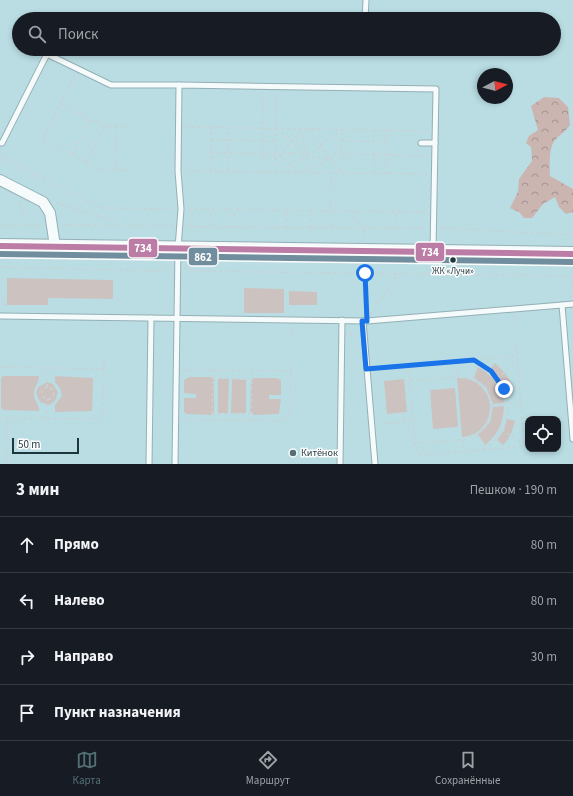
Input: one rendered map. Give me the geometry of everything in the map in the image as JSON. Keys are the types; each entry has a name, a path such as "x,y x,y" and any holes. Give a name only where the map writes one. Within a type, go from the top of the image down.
{"main road":[{"path":"0,246 573,254"}],"street":[{"path":"0,180 43,202 50,213 55,246"}],"lane":[{"path":"365,12 366,0"},
{"path":"0,143 2,143 46,56"},
{"path":"51,56 112,85 436,89 433,251"},
{"path":"175,464 178,248 181,209 178,171 179,85"},
{"path":"421,143 435,143"},
{"path":"2,316 362,321 572,303"},
{"path":"562,305 573,439"},
{"path":"149,464 151,318"},
{"path":"340,464 342,320"},
{"path":"362,321 375,464"}],"path":[{"path":"75,74 43,140 101,170 128,170"},
{"path":"262,172 263,86"},
{"path":"275,172 276,87"},
{"path":"60,104 104,126 129,126"},
{"path":"73,155 90,120"},
{"path":"87,162 104,126"},
{"path":"115,170 116,126"},
{"path":"178,127 435,131"},
{"path":"211,128 211,171"},
{"path":"228,171 229,128"},
{"path":"275,128 308,154"},
{"path":"275,161 303,129"},
{"path":"309,129 341,173"},
{"path":"341,173 342,129"},
{"path":"287,172 308,154 321,146 342,129"},
{"path":"374,130 374,173"},
{"path":"386,130 386,174"},
{"path":"300,132 308,154"},
{"path":"211,140 275,140"},
{"path":"342,141 386,142"},
{"path":"301,172 330,158 342,147"},
{"path":"282,152 308,154"},
{"path":"211,153 275,154"},
{"path":"342,154 429,156"},
{"path":"280,155 293,168"},
{"path":"0,157 101,208 428,212"},
{"path":"305,158 330,158"},
{"path":"178,171 429,174"},
{"path":"330,227 331,173"},
{"path":"19,199 24,224"},
{"path":"56,203 116,222 118,226"},
{"path":"192,209 192,227"},
{"path":"210,209 210,227"},
{"path":"234,210 234,228"},
{"path":"287,210 287,228"},
{"path":"311,211 311,228"},
{"path":"355,211 357,229"},
{"path":"396,212 396,229"},
{"path":"0,226 40,224"},
{"path":"63,225 234,228 330,227 357,229 434,228 573,234"},
{"path":"364,229 364,238"},
{"path":"365,262 366,319 400,273"},
{"path":"0,267 162,271 172,267"},
{"path":"183,268 188,268 194,271 572,276 572,303"},
{"path":"0,292 4,303 2,316"},
{"path":"513,309 514,326"},
{"path":"292,320 292,336"},
{"path":"342,336 364,334"},
{"path":"516,345 524,443"},
{"path":"0,418 97,419 101,417 103,413 104,354"},
{"path":"366,369 517,356"},
{"path":"176,419 280,421 289,416 291,357"},
{"path":"474,360 497,378 504,389 507,404 505,421 502,430 483,450"},
{"path":"457,362 458,376"},
{"path":"472,379 478,363"},
{"path":"497,378 518,363"},
{"path":"408,366 416,451 420,455 517,447 524,443"},
{"path":"0,367 104,369"},
{"path":"47,399 42,395 43,390 47,387 48,368"},
{"path":"176,370 291,371"},
{"path":"212,420 213,370"},
{"path":"251,420 252,370"},
{"path":"404,381 458,376 472,379 487,391 492,405 489,421 477,434 463,439 415,443"},
{"path":"213,378 252,379"},
{"path":"47,387 52,389 53,393 52,398 47,399"},
{"path":"47,399 47,419"},
{"path":"492,405 521,403"},
{"path":"403,412 404,422"},
{"path":"212,414 252,414"},
{"path":"6,464 7,418"},
{"path":"371,425 413,421"},
{"path":"502,430 524,443"},
{"path":"477,434 486,448"},
{"path":"463,439 464,452"}],"shaded area":[{"path":"7,278 113,280 113,299 48,298 48,305 7,305"},
{"path":"244,288 284,289 284,313 244,313"},
{"path":"289,291 317,292 317,305 289,305"},
{"path":"495,363 505,373 512,384 505,389 490,369"},
{"path":"478,367 496,382 504,403 493,404 486,387 474,378"},
{"path":"3,376 39,376 34,394 39,411 3,410 1,407 1,378"},
{"path":"55,376 93,378 92,411 55,412 55,405 62,396 60,388 55,382"},
{"path":"189,377 212,377 212,379 214,379 214,413 212,413 212,415 187,414 184,412 184,398 196,398 196,394 184,393 184,380"},
{"path":"253,378 276,378 281,380 281,395 269,395 269,399 281,399 279,414 253,415 253,413 250,413 251,380 253,380"},
{"path":"457,378 471,380 481,386 487,395 490,405 489,416 484,426 475,433 462,437"},
{"path":"218,379 229,379 228,413 218,413"},
{"path":"232,379 246,380 246,413 231,413"},
{"path":"404,379 407,412 387,414 384,381"},
{"path":"47,382 53,384 58,392 55,401 49,405 40,402 36,393 38,387"},
{"path":"455,388 458,427 433,429 430,390"},
{"path":"504,406 503,417 499,428 490,441 485,445 478,434 490,422 493,407"},
{"path":"507,419 515,421 508,440 503,445 497,440 504,430"}],"green space":[{"path":"544,97 559,98 568,107 570,125 553,142 550,157 550,176 573,189 573,212 566,214 559,207 555,197 543,204 532,218 524,218 519,212 510,208 518,192 519,179 532,161 531,147 526,143 529,136 538,130 531,106"}],"transit line":[{"name":"734","path":"0,246 573,254"},
{"name":"862","path":"0,254 573,262"}],"place":[{"name":"ЖК «Лучи»","path":"453,260"},
{"name":"Китёнок","path":"293,453"}],"route":[{"path":"365,273 367,321 362,321 366,369 474,360 491,371 502,384 504,389"}]}
